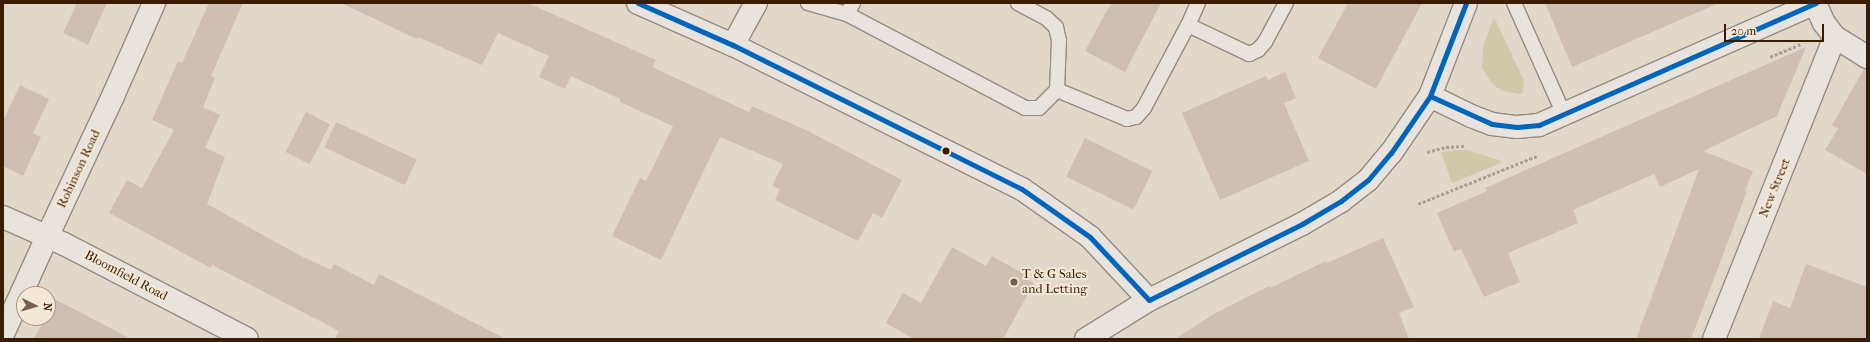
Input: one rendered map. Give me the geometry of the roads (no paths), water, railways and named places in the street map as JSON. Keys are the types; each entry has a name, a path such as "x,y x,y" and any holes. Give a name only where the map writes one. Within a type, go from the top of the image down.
{"street":[{"name":"Robinson Road","path":"3,334 113,96 154,3"},
{"path":"638,3 732,45 1022,189 1090,237 1149,300"},
{"path":"732,45 756,3"},
{"path":"1086,339 1149,300 1302,224 1341,201 1368,180 1391,153 1430,96 1466,3"},
{"path":"1430,96 1471,116 1503,126 1527,127 1539,125 1815,3 1824,23 1835,37 1867,58"},
{"name":"New Street","path":"1714,339 1835,37"},
{"name":"Bloomfield Road","path":"3,217 64,244 247,339"}],"lane":[{"path":"808,3 850,8 1025,108 1038,108 1057,90 1059,41 1056,27 1046,18 1018,3"},
{"path":"1057,90 1127,119 1136,117 1144,108 1198,3"},
{"path":"1188,25 1248,54 1258,50 1265,42 1286,3"},
{"path":"1514,3 1564,114"}],"place":[{"name":"T & G Sales and Letting","path":"1014,282"}]}
